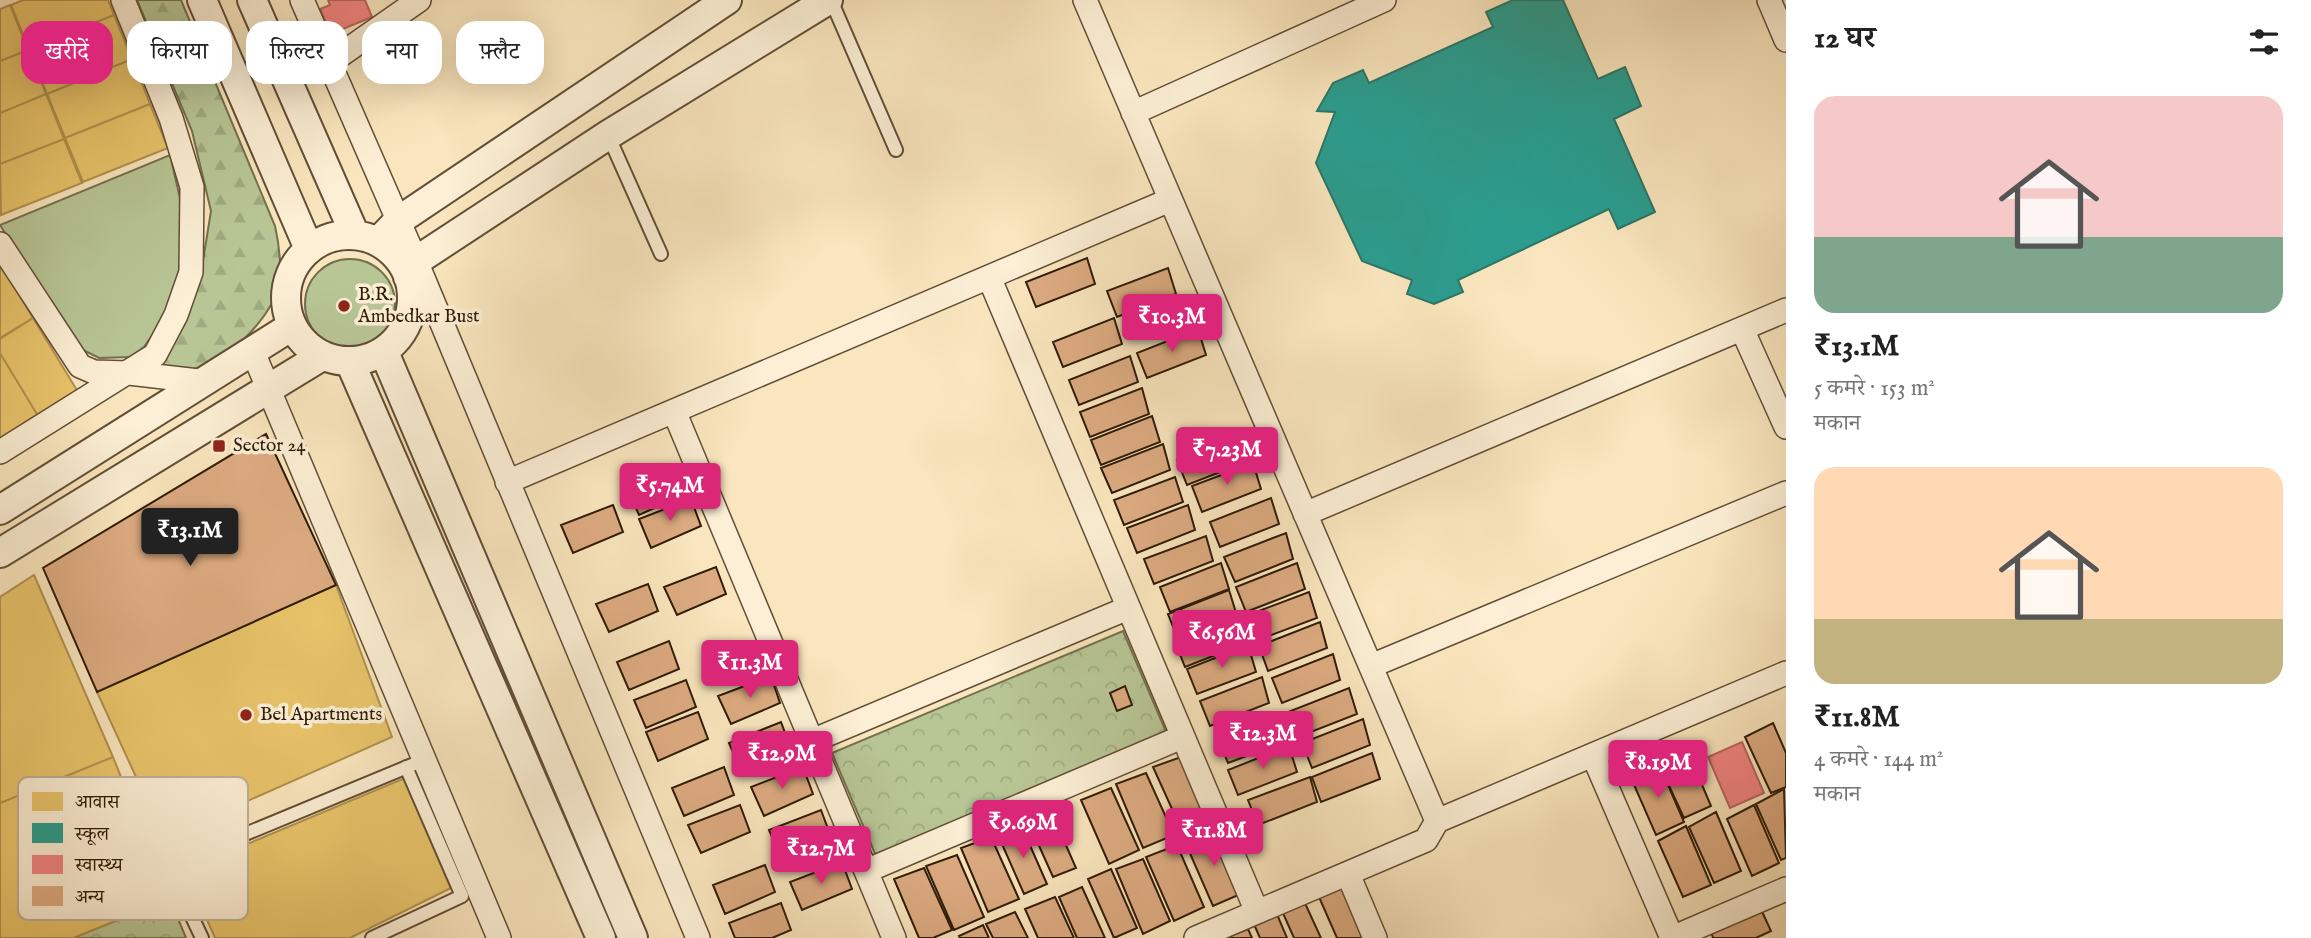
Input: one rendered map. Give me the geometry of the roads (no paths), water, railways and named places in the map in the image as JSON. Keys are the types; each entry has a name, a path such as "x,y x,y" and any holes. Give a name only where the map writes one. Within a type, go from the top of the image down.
{"street":[{"path":"0,452 155,355 176,315 191,272 192,187 171,118 122,0"},
{"path":"202,0 309,248"},
{"path":"252,0 367,238 412,269"},
{"path":"303,0 312,21"},
{"path":"348,50 419,0"},
{"path":"412,269 409,319 399,337 384,352 350,362 321,356 304,344 292,326 286,306 286,284 295,265 309,248 323,240 367,238 398,221 727,0"},
{"path":"412,269 608,135 830,0"},
{"path":"1085,0 1437,821"},
{"path":"1133,113 1384,0"},
{"path":"1769,0 1786,40"},
{"path":"338,84 398,221 412,269 507,482 698,938"},
{"path":"507,482 1170,200"},
{"path":"0,244 80,366 94,372 129,373 207,383"},
{"path":"989,277 1257,912"},
{"path":"1306,514 1786,310"},
{"path":"0,510 207,383 292,326"},
{"path":"1742,329 1786,427"},
{"path":"253,352 415,764 499,938"},
{"path":"384,352 633,938"},
{"path":"0,553 321,356"},
{"path":"350,362 601,938"},
{"path":"674,411 894,938"},
{"path":"1371,666 1786,493"},
{"path":"812,741 1128,608"},
{"path":"1196,938 1426,841 1437,821 1786,673"},
{"path":"866,871 1182,737"},
{"path":"1593,755 1672,938 1786,889"},
{"path":"1348,874 1375,938"}],"lane":[{"path":"830,0 896,150"},
{"path":"608,135 661,254"},
{"path":"248,833 415,764 462,896 372,938"},
{"path":"194,920 202,938"}],"place":[{"name":"B.R. Ambedkar Bust","path":"344,306"},
{"name":"Sector 24","path":"219,446"},
{"name":"Bel Apartments","path":"246,715"}]}
